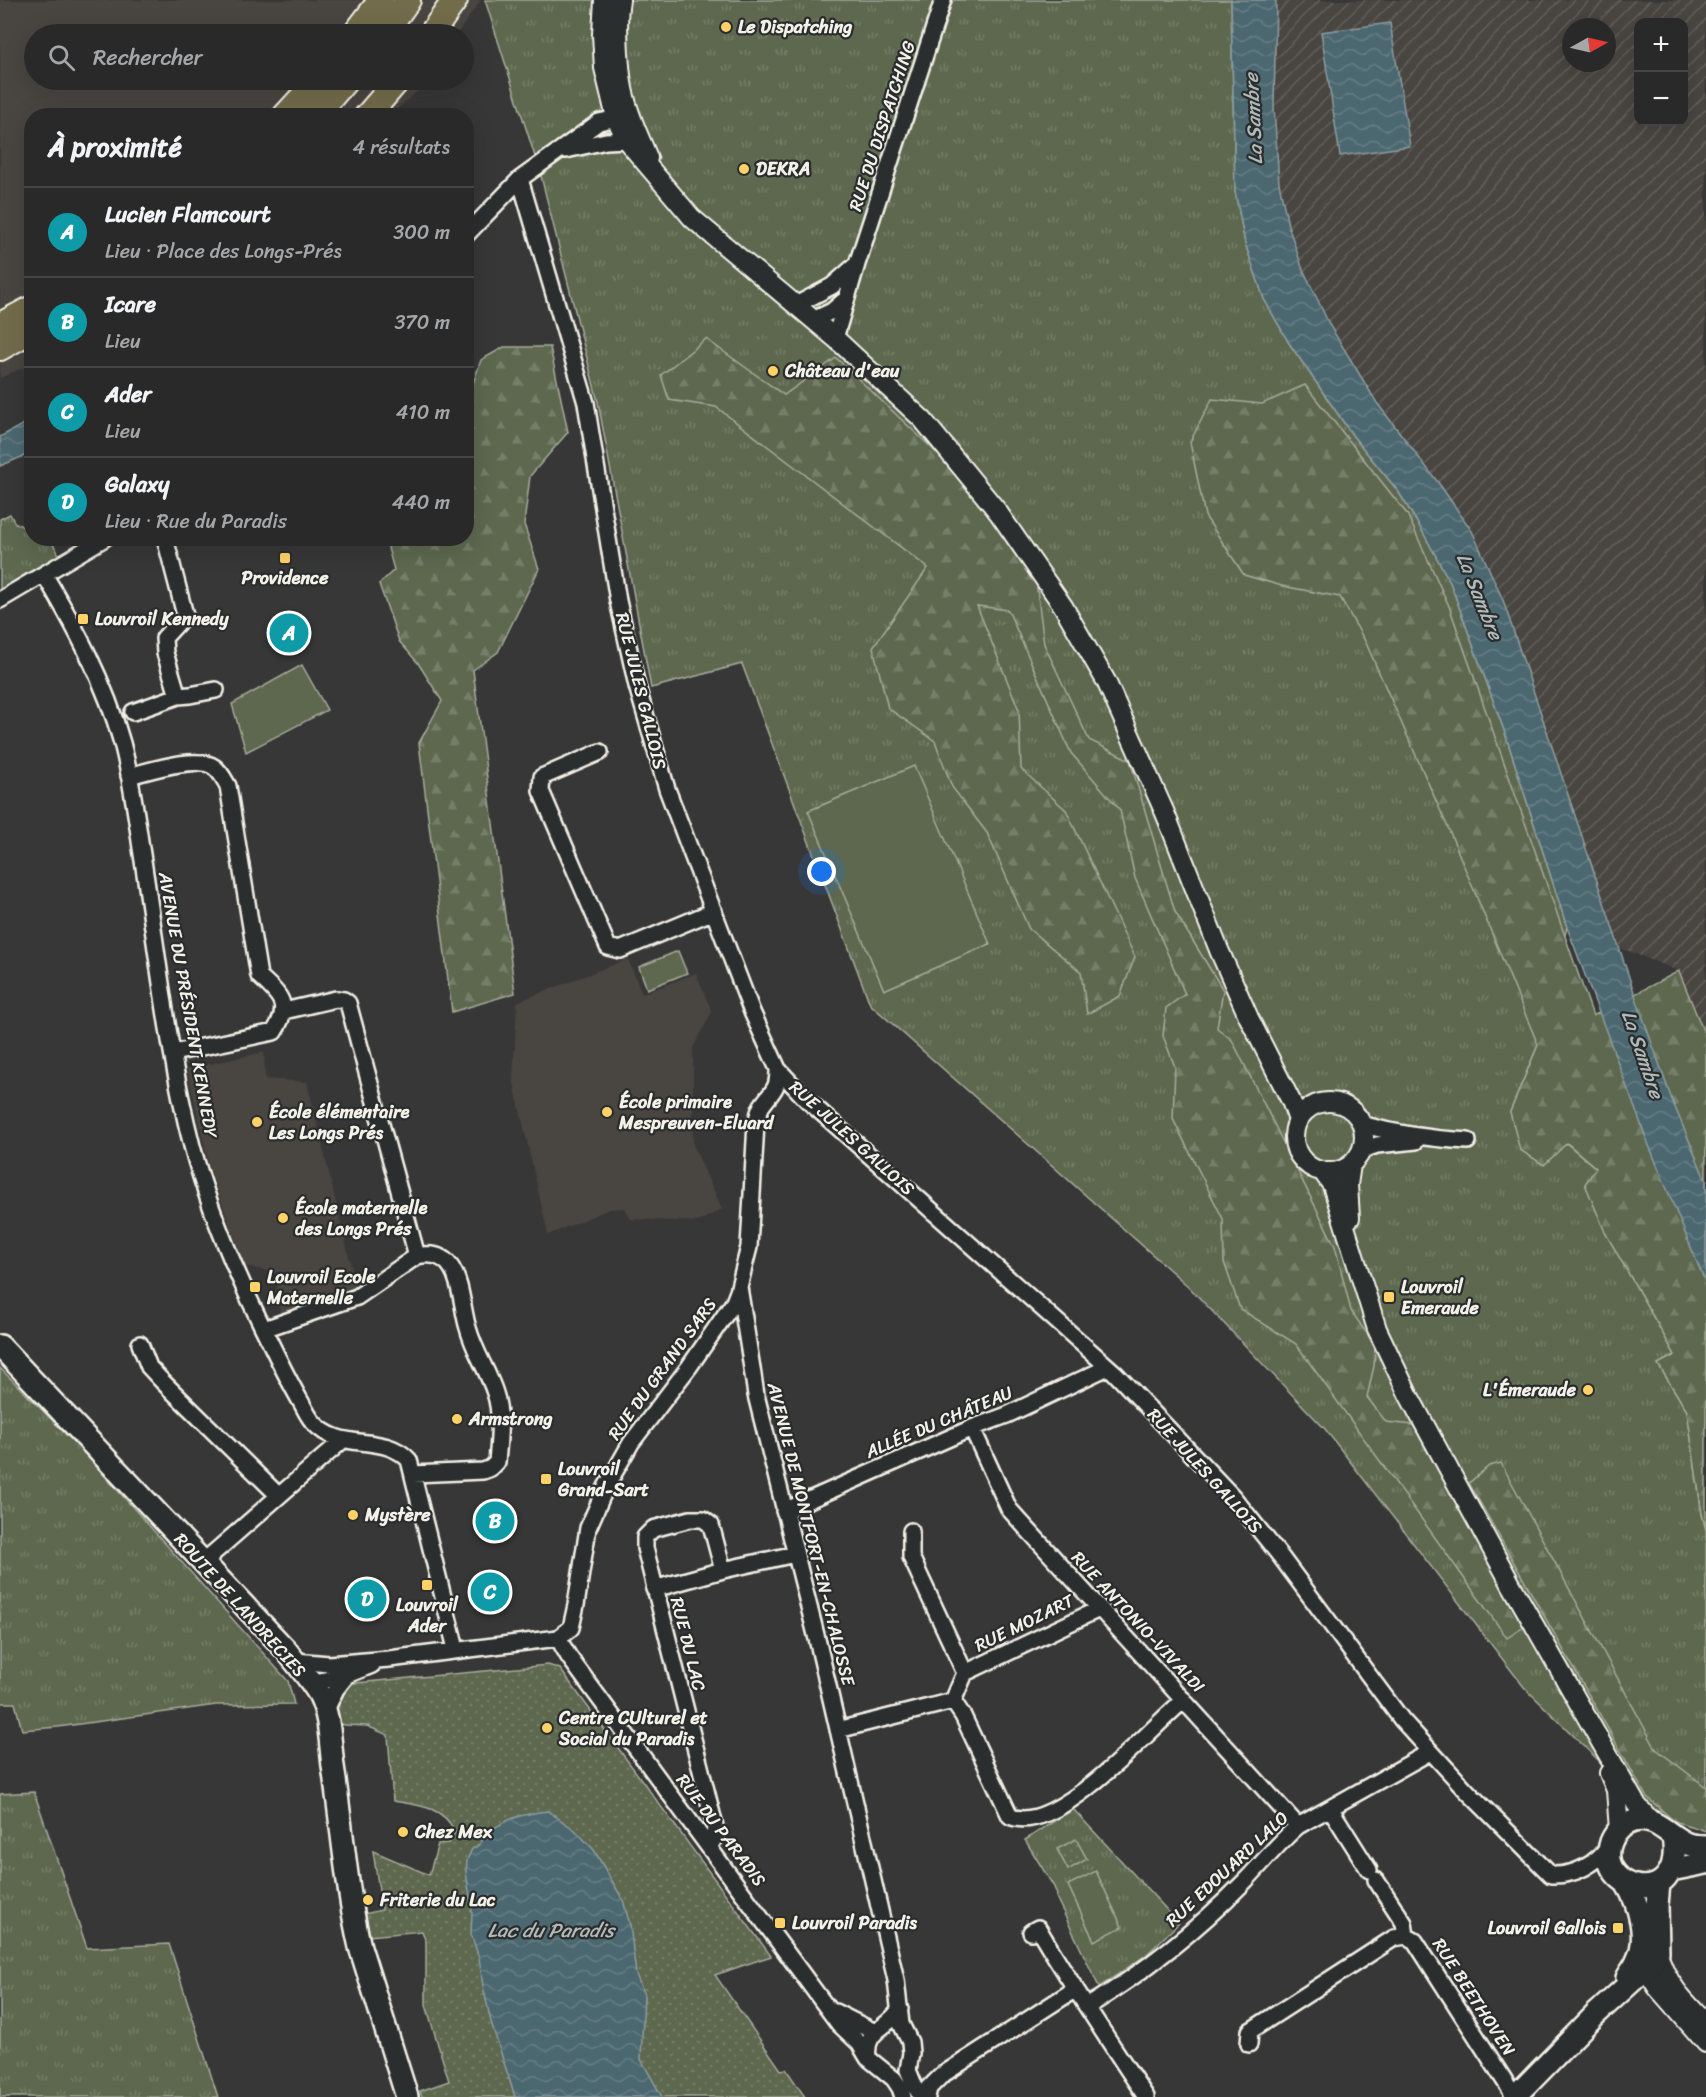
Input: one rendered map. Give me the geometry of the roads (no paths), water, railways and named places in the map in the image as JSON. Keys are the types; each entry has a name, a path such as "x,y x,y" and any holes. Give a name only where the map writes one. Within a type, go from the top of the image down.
{"highway":[{"path":"363,24 381,0"},
{"path":"391,24 408,0"},
{"path":"438,24 455,0"},
{"path":"292,108 309,90"},
{"path":"322,108 337,90"},
{"path":"374,108 389,90"},
{"path":"0,325 24,312"},
{"path":"0,348 24,334"},
{"path":"0,353 24,343"}],"main road":[{"name":"ROUTE DE LANDRECIES","path":"0,1346 295,1661 319,1695 331,1741 354,1923 407,2097"},
{"path":"1649,1955 1634,1895 1620,1876 1609,1853 1615,1837 1634,1821 1651,1821 1686,1844 1706,1846"},
{"path":"1649,1955 1657,1905 1665,1877 1676,1853 1673,1836"},
{"path":"1620,1876 1643,1887 1706,1863"},
{"path":"1515,2097 1604,2007 1638,1960 1649,1955"}],"street":[{"path":"604,0 602,34 604,68 633,138 656,176 692,218 835,338 923,420 998,512 1063,606 1111,691 1165,813 1219,950 1298,1120"},
{"path":"620,0 623,117"},
{"name":"RUE DU DISPATCHING","path":"835,338 943,0"},
{"path":"474,227 520,179 599,122 623,117"},
{"path":"560,152 606,141 633,138"},
{"name":"RUE JULES GALLOIS","path":"520,179 586,403 618,601 637,686 667,789 752,1012 778,1069 806,1099 1108,1366 1233,1497 1281,1557 1402,1720 1430,1752 1551,1875 1578,1871 1601,1857 1615,1837"},
{"path":"796,305 832,286 857,264"},
{"path":"813,320 832,311 847,298"},
{"path":"0,600 91,546"},
{"path":"167,546 185,615 164,638 165,653 177,696"},
{"name":"AVENUE DU PRÉSIDENT KENNEDY","path":"44,574 77,631 105,690 122,744 173,1053 188,1130 201,1177 246,1294 287,1377 312,1421 327,1435 343,1440 372,1443 400,1451 409,1460 456,1649"},
{"path":"133,712 177,696 216,690"},
{"path":"600,752 542,777 541,791 608,947 620,950 714,911"},
{"path":"129,776 198,762 213,765 222,774 228,786 259,976 279,996 284,1011 282,1020 274,1032 173,1053"},
{"path":"284,1011 336,999 348,1002 417,1256"},
{"path":"1272,1065 1302,1093 1318,1103"},
{"name":"AVENUE DE MONTFORT-EN-CHALOSSE","path":"778,1069 778,1083 774,1092 762,1106 756,1123 748,1247 739,1287 756,1395 838,1730 896,1980 902,2024 910,2042 910,2077 925,2097"},
{"path":"1353,1247 1348,1185 1355,1157 1363,1138 1361,1124 1350,1109 1329,1102 1318,1103 1310,1107 1298,1120 1294,1131 1297,1152 1303,1161 1322,1171 1332,1172 1355,1157 1390,1143 1439,1139"},
{"path":"1361,1124 1390,1132 1468,1141"},
{"path":"1322,1171 1332,1185 1377,1329 1408,1394 1635,1804 1651,1821"},
{"path":"264,1329 357,1297 417,1256 427,1254 441,1257 453,1269 459,1281 467,1327 495,1393 498,1413 497,1462 492,1468 483,1471 413,1474"},
{"name":"RUE DU GRAND SARS","path":"558,1638 571,1628 588,1528 606,1487 631,1443 689,1367 734,1302 739,1287"},
{"path":"140,1344 149,1367 279,1496"},
{"name":"ALLÉE DU CHÂTEAU","path":"784,1512 972,1428 1007,1415 1108,1366"},
{"name":"RUE ANTONIO-VIVALDI","path":"972,1428 1009,1509 1298,1826"},
{"path":"202,1563 343,1440"},
{"name":"RUE DU LAC","path":"709,1847 714,1839 715,1826 654,1589 645,1548 645,1537 653,1529 690,1519 703,1520 711,1525 723,1570"},
{"path":"911,1531 911,1557 965,1673 953,1701"},
{"name":"RUE DU LAC","path":"654,1589 723,1570 795,1554"},
{"name":"RUE MOZART","path":"965,1673 1100,1609"},
{"path":"295,1661 329,1664 389,1659 558,1638"},
{"name":"RUE DU PARADIS","path":"558,1638 569,1657 839,2024 859,2043 868,2058 894,2079 903,2097"},
{"path":"311,1683 347,1675 389,1659"},
{"path":"325,1712 336,1689 347,1675"},
{"path":"1565,1679 1616,1790 1615,1837"},
{"path":"953,1701 963,1716 1010,1816 1025,1821 1048,1814 1084,1792 1184,1700"},
{"path":"838,1730 953,1701"},
{"name":"RUE EDOUARD LALO","path":"1087,2007 1159,1959 1242,1884 1298,1826 1430,1752"},
{"path":"1330,1808 1404,1923 1406,1936"},
{"path":"1578,1871 1601,1868 1620,1876"},
{"path":"1031,1932 1038,1928 1074,1990 1146,2097"},
{"name":"RUE BEETHOVEN","path":"1249,2043 1250,2031 1394,1938 1406,1936 1415,1941 1515,2097"},
{"path":"1649,1955 1657,1987 1704,2034"},
{"path":"925,2097 929,2088 942,2075 1074,1990"},
{"name":"RUE DU PARADIS","path":"827,2007 879,2030 893,2027 906,2036"},
{"path":"868,2058 866,2046 900,2009"},
{"path":"909,2063 928,2075 942,2075"}],"water":[{"name":"La Sambre","path":"1231,0 1276,0 1274,107 1279,183 1288,225 1302,267 1330,326 1377,403 1472,531 1503,600 1637,1001 1672,1100 1706,1181 1706,1284 1648,1143 1567,927 1505,733 1450,582 1398,491 1353,436 1289,343 1264,299 1245,243 1235,191"},
{"path":"1390,23 1410,146 1340,156 1321,32"},
{"path":"24,424 24,456 0,466 0,437"},
{"name":"Lac du Paradis","path":"548,1811 575,1830 594,1850 623,1900 630,1925 636,1974 644,1995 641,2059 662,2097 515,2097 491,2022 479,1958 471,1934 472,1911 466,1872 467,1860 472,1849 501,1824 524,1815"}],"place":[{"name":"Le Dispatching","path":"726,27"},
{"name":"DEKRA","path":"744,169"},
{"name":"Château d'eau","path":"773,371"},
{"name":"Providence","path":"285,558"},
{"name":"Louvroil Kennedy","path":"83,619"},
{"name":"Lucien Flamcourt","path":"289,633"},
{"name":"École primaire Mespreuven-Eluard","path":"607,1112"},
{"name":"École élémentaire Les Longs Prés","path":"257,1122"},
{"name":"École maternelle des Longs Prés","path":"283,1218"},
{"name":"Louvroil Ecole Maternelle","path":"255,1287"},
{"name":"Louvroil Emeraude","path":"1389,1297"},
{"name":"L'Émeraude","path":"1588,1390"},
{"name":"Armstrong","path":"457,1419"},
{"name":"Louvroil Grand-Sart","path":"546,1479"},
{"name":"Mystère","path":"353,1515"},
{"name":"Icare","path":"495,1521"},
{"name":"Louvroil Ader","path":"427,1585"},
{"name":"Ader","path":"490,1592"},
{"name":"Galaxy","path":"367,1599"},
{"name":"Centre CUlturel et Social du Paradis","path":"547,1728"},
{"name":"Chez Mex","path":"403,1832"},
{"name":"Friterie du Lac","path":"368,1900"},
{"name":"Louvroil Paradis","path":"780,1923"},
{"name":"Louvroil Gallois","path":"1618,1928"}]}
